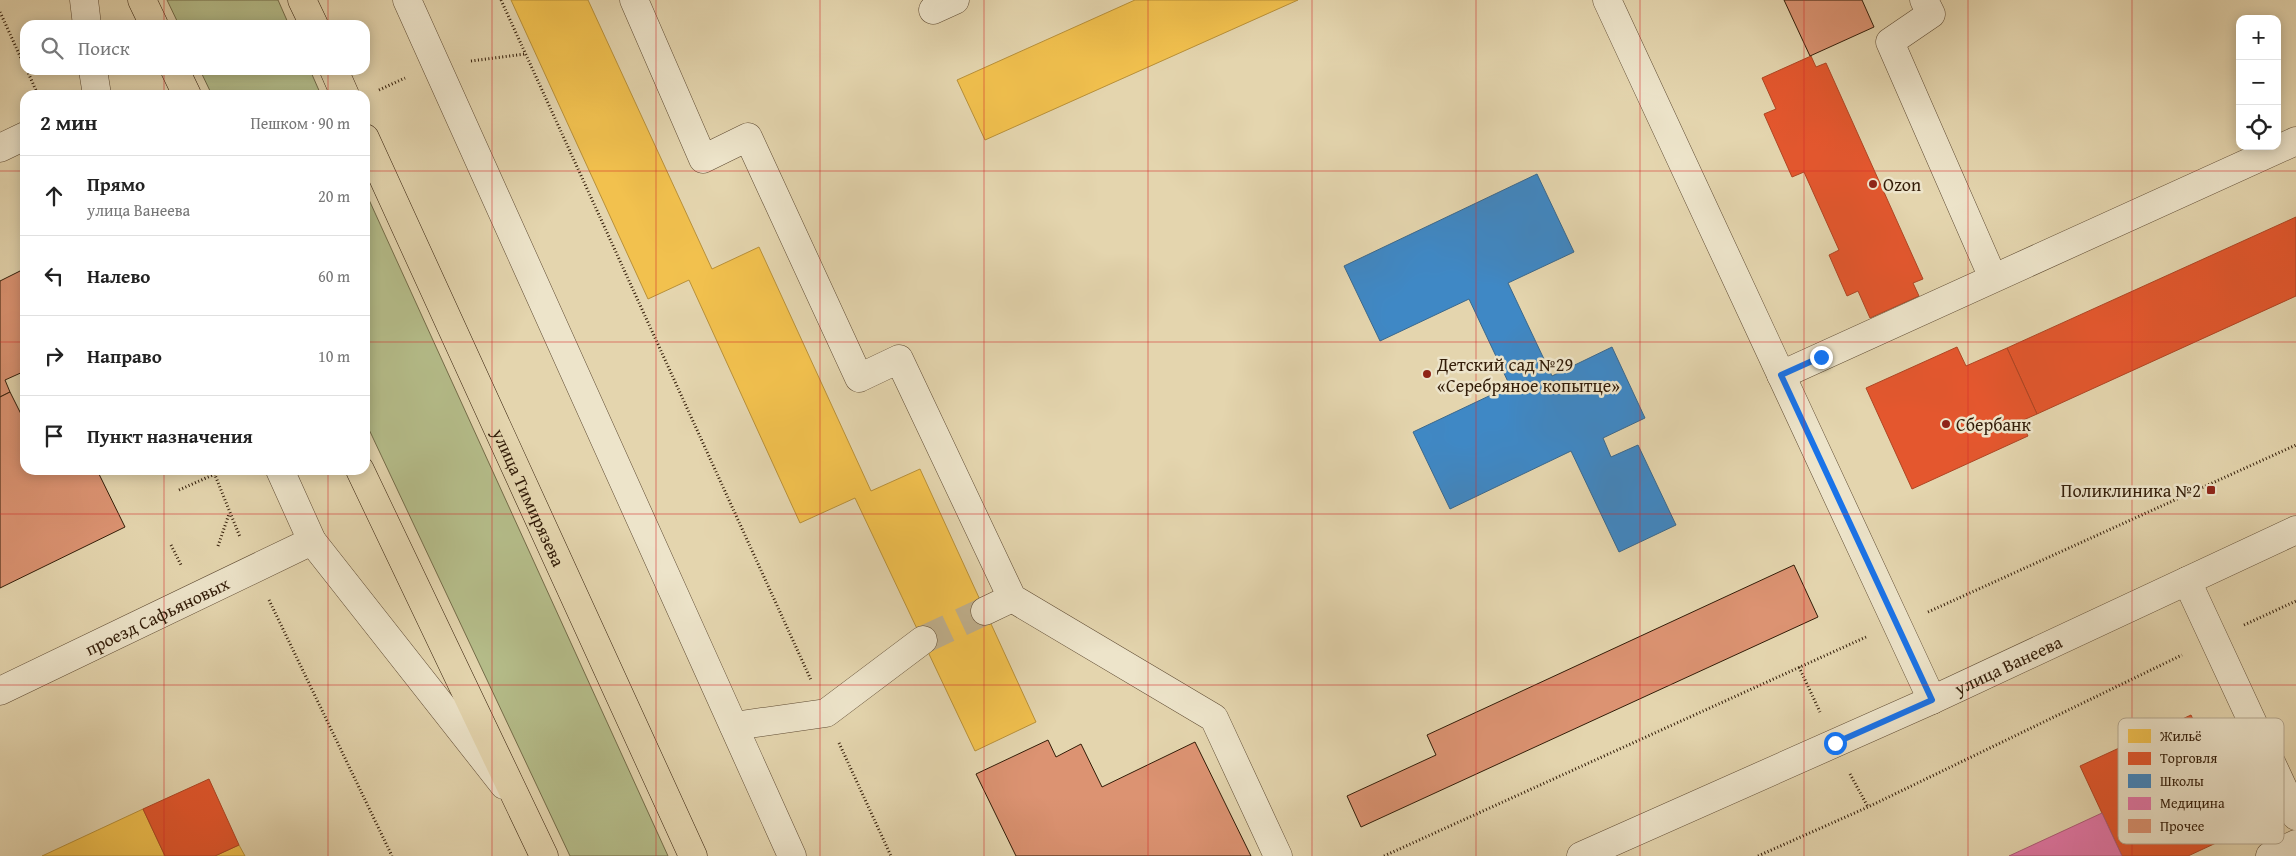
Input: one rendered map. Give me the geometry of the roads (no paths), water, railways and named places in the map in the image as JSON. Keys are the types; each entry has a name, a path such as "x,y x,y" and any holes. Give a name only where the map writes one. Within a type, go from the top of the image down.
{"main road":[{"path":"142,0 152,20"},
{"path":"302,0 312,20"},
{"path":"177,75 185,90"},
{"path":"336,75 343,90"},
{"name":"улица Тимирязева","path":"370,149 693,856"},
{"path":"362,475 544,856"}],"street":[{"path":"84,0 86,20"},
{"path":"407,0 792,856"},
{"path":"634,0 703,159 748,138 859,378 899,359 1012,598 1214,718 1278,856"},
{"path":"1607,0 1932,700"},
{"path":"1924,0 1931,14 1890,42 1993,278"},
{"path":"95,75 96,90"},
{"path":"0,148 20,138"},
{"path":"1781,375 2296,141"},
{"path":"282,475 312,541 520,806"},
{"name":"улица Ванеева","path":"1581,856 1932,700 2296,530"},
{"name":"проезд Сафьяновых","path":"0,691 312,541"},
{"path":"2186,581 2250,718"},
{"path":"985,611 1012,598"},
{"path":"734,726 826,713 922,640"},
{"path":"2284,790 2296,816"},
{"path":"2270,856 2296,844"}],"tunnel":[{"path":"923,640 985,611"}],"place":[{"name":"Ozon","path":"1873,184"},
{"name":"Детский сад №29 «Серебряное копытце»","path":"1427,374"},
{"name":"Сбербанк","path":"1946,424"},
{"name":"Поликлиника №2","path":"2211,490"}]}
